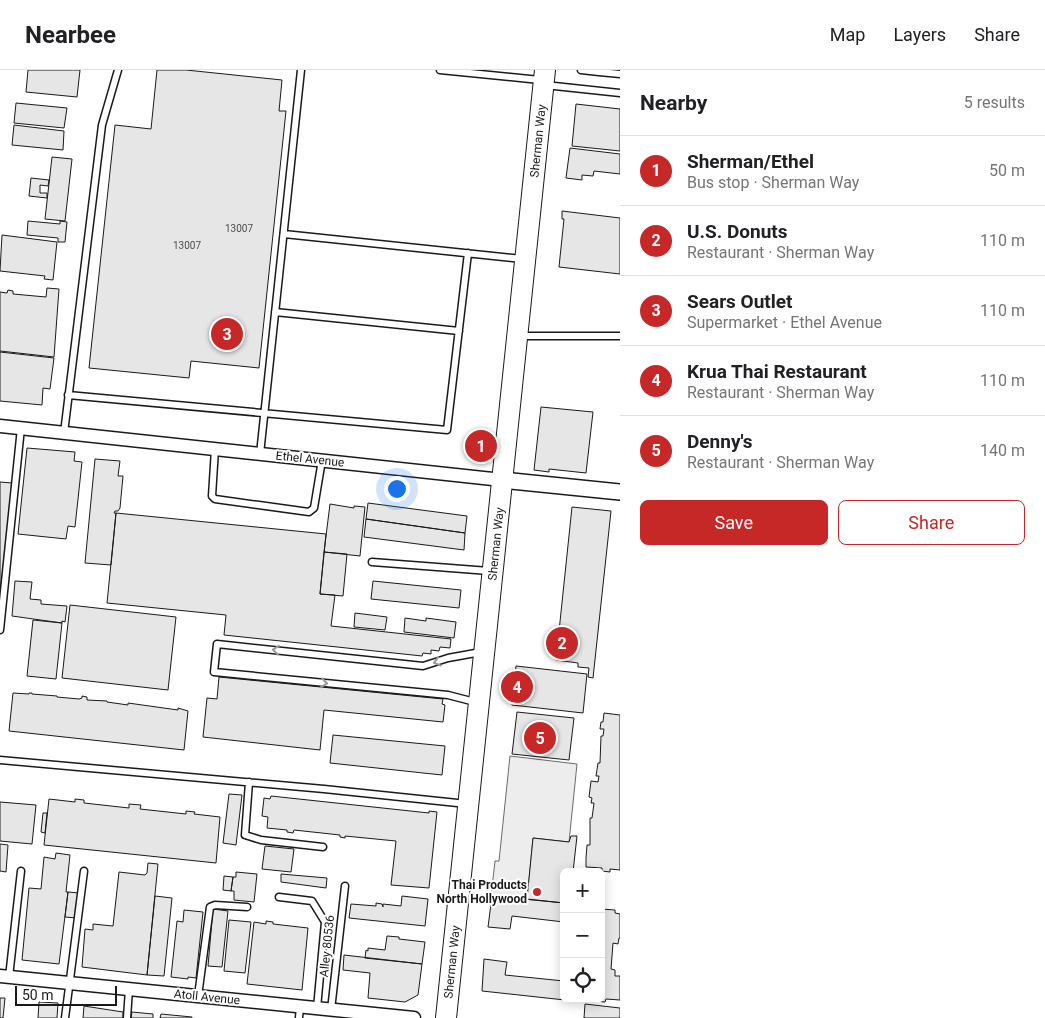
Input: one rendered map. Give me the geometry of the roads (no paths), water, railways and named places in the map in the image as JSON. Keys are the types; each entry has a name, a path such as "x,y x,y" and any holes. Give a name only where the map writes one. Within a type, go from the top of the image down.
{"main road":[{"name":"Sherman Way","path":"446,1018 544,78"}],"street":[{"name":"Ethel Avenue","path":"0,426 620,492"},
{"name":"Atoll Avenue","path":"4,976 198,996 300,1012 317,1008 414,1018"}],"lane":[{"path":"64,433 102,125 118,70"},
{"path":"260,454 302,70"},
{"path":"440,70 544,78 620,93"},
{"path":"581,70 620,74"},
{"path":"284,234 526,259"},
{"path":"68,395 447,430 468,253"},
{"path":"275,312 459,331"},
{"path":"518,336 620,336"},
{"path":"0,628 21,428"},
{"path":"215,449 212,496 309,512 314,508 322,460"},
{"path":"372,562 493,571"},
{"path":"479,704 448,695 214,672 217,644 423,666 448,658 484,652"},
{"path":"0,760 468,804"},
{"path":"249,782 245,835 261,840 323,847"},
{"path":"4,976 21,871"},
{"path":"65,1018 84,871"},
{"name":"Alley 80536","path":"331,1010 345,886"},
{"path":"279,897 312,901 325,922 317,1008"},
{"path":"198,996 210,908 215,905 246,907"},
{"path":"127,1018 129,989"}],"place":[{"name":"Sears Outlet","path":"227,334"},
{"name":"Sherman/Ethel","path":"481,446"},
{"name":"U.S. Donuts","path":"562,643"},
{"name":"Krua Thai Restaurant","path":"517,687"},
{"name":"Denny's","path":"540,738"},
{"name":"Thai Products North Hollywood","path":"537,892"}]}
